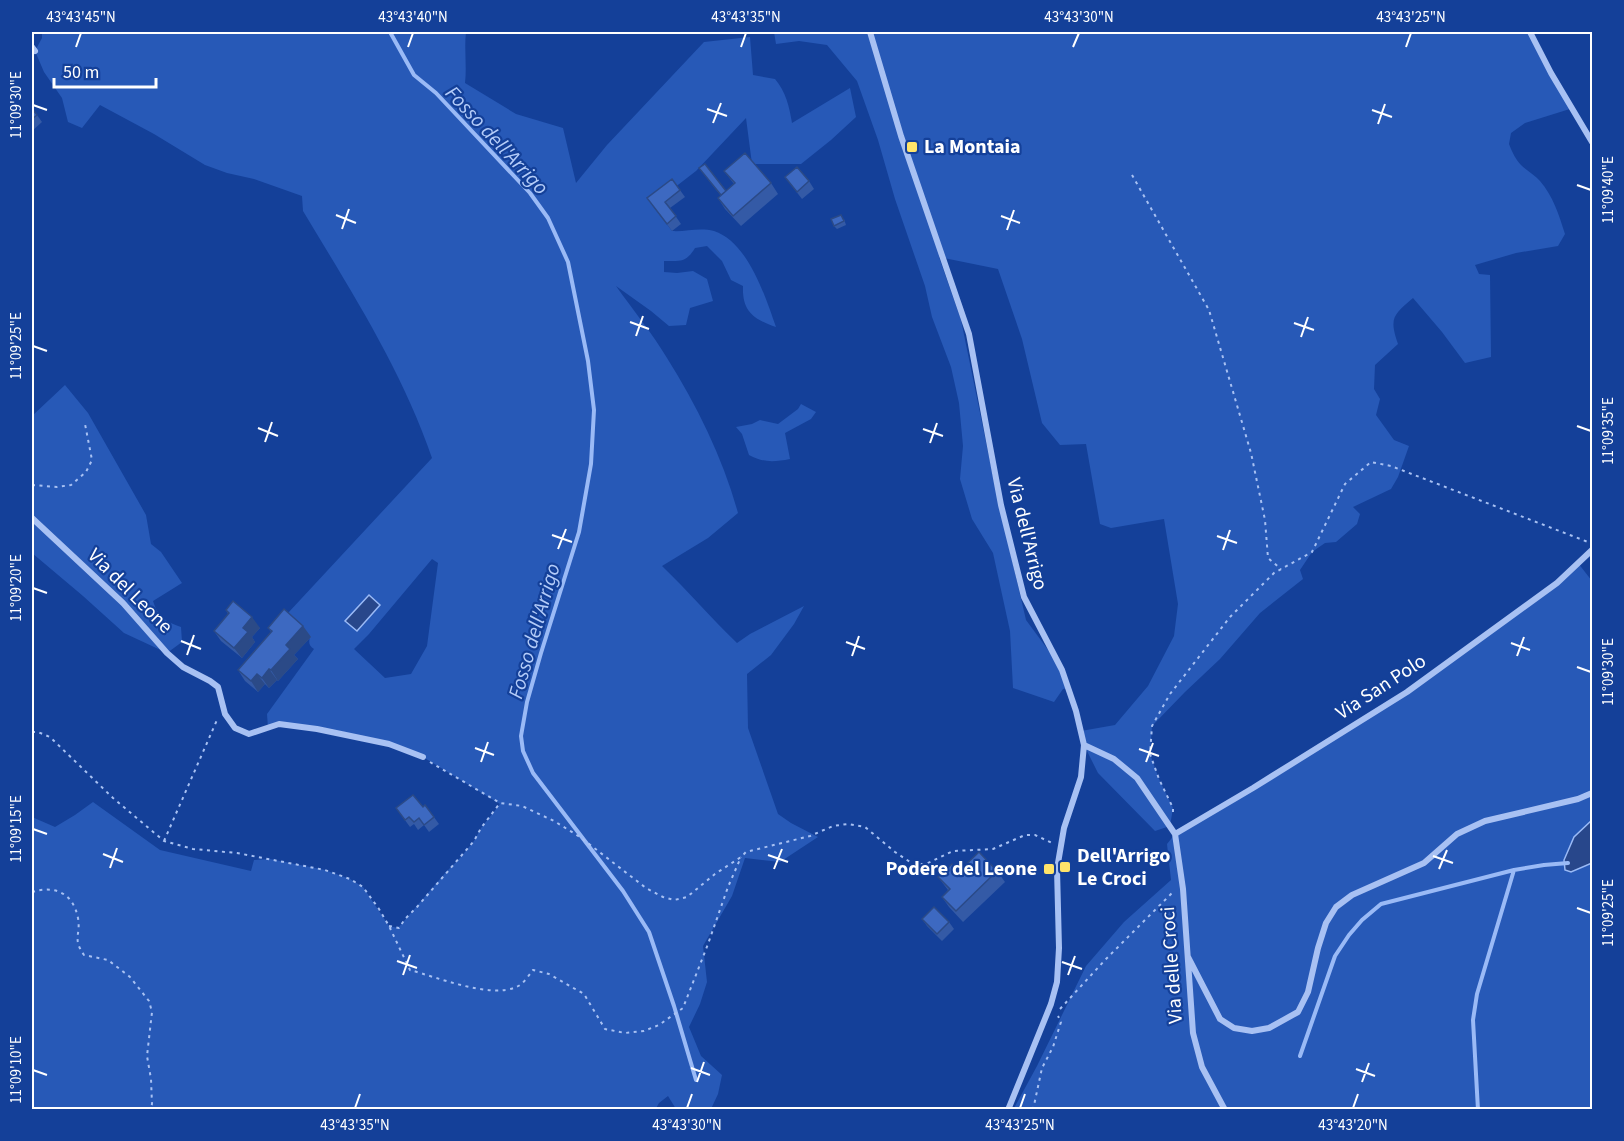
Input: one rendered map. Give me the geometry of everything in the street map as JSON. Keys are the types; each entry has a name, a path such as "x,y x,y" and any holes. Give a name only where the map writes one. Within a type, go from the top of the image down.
{"street":[{"name":"Via dell'Arrigo","path":"870,32 902,136 969,334 1001,505 1024,597 1062,670 1076,711 1084,745 1081,777 1064,828 1057,869 1059,948 1057,982 1052,1004 1008,1110"},
{"path":"1530,32 1551,73 1593,142"},
{"name":"Via del Leone","path":"32,518 123,603 183,667 218,687 225,714"},
{"name":"Via San Polo","path":"1175,834 1407,692 1557,583 1593,550"},
{"path":"225,714 235,728 249,734 279,724 317,729 389,744 423,757"},
{"name":"Via delle Croci","path":"1084,745 1114,759 1137,778 1175,834 1182,885 1193,1033 1202,1067 1225,1110"},
{"path":"1188,957 1220,1019 1234,1028 1252,1031 1269,1028 1298,1012 1308,992 1326,923 1336,907 1352,895 1424,863 1457,834 1485,821 1578,799 1593,793"}],"path":[{"path":"1132,175 1209,310 1251,453 1265,520 1268,558 1281,569"},
{"path":"32,485 57,488 71,485 86,472 92,460 85,424"},
{"path":"1170,826 1173,808 1150,754 1152,726 1170,694 1230,617 1274,573 1312,552 1345,484 1371,462 1391,466 1593,544"},
{"path":"164,841 215,722 225,714"},
{"path":"32,732 50,737 113,798 164,841 193,849 237,853 325,870 350,879 363,887 389,926 410,970 460,985 503,991 519,987 533,970 549,974 584,994 605,1029 625,1033 644,1031 659,1025 683,1008 741,857"},
{"path":"423,757 500,803 522,806 554,821 580,837 646,888 674,900 687,897 746,852 810,836 833,826 848,824 865,827 913,864 926,864 953,851 993,849 1026,835 1035,835 1060,847"},
{"path":"389,926 399,928 467,850 500,803"},
{"path":"1056,1013 1166,898 1182,885"},
{"path":"32,892 43,888 68,896 74,905 78,920 77,945 84,955 108,960 130,977 148,1002 152,1012 147,1056 151,1079 152,1104 150,1110"},
{"path":"1033,1110 1042,1068 1053,1047 1061,1022"}],"shaded area":[{"path":"42,32 466,32 465,83 516,114 563,128 576,183 607,145 704,42 750,37 753,75 775,79 782,89 792,123 850,88 856,117 801,164 752,164 746,118 696,171 652,205 672,231 703,229 714,231 726,237 736,246 746,258 761,286 776,327 761,321 751,313 745,302 743,286 731,280 722,261 707,246 695,248 689,256 682,260 664,261 664,272 693,271 707,279 713,301 690,308 686,325 669,326 616,286 649,331 689,395 717,452 738,513 708,538 662,566 737,643 804,606 771,655 747,674 748,728 778,814 818,837 780,862 745,858 732,896 703,946 707,982 689,1027 701,1056 722,1075 718,1094 711,1109 676,1109 668,1096 659,1103 655,1110 32,1109 32,817 55,827 93,802 160,850 251,871 254,860 270,859 325,870 350,879 363,887 389,926 398,928 474,841 500,804 423,757 389,744 279,724 268,728 267,714 314,649 309,643 310,636 288,613 432,458 420,425 391,362 303,211 302,196 205,165 100,105 82,128 68,122 62,98 44,72 35,51 42,38","holes":["432,559 438,563 427,646 411,674 385,678 354,649"]},
{"path":"774,32 1530,32 1573,108 1525,123 1511,133 1509,144 1514,156 1549,193 1565,234 1558,246 1516,253 1475,265 1479,274 1490,275 1491,357 1465,363 1413,298 1397,313 1394,328 1398,344 1375,365 1374,389 1380,399 1376,415 1394,440 1409,446 1398,477 1391,489 1353,507 1360,514 1357,524 1336,542 1325,543 1312,552 1300,570 1303,579 1260,613 1220,659 1152,726 1150,754 1173,808 1170,826 1155,831 1098,773 1084,745 1081,731 1115,725 1148,686 1174,636 1178,604 1164,519 1111,528 1100,524 1086,444 1060,445 1042,423 1022,339 998,269 939,257 961,320 996,491 1026,620 1057,662 1068,688 1063,689 1054,702 1013,688 1010,631 993,553 972,519 960,479 963,446 959,403 951,367 932,317 925,286 857,81 827,45 799,41 776,44"},
{"path":"65,385 88,413 146,515 151,544 161,552 182,583 153,601 163,618 181,627 182,642 167,653 124,633 32,553 32,416"},
{"path":"801,404 816,412 811,419 785,433 790,459 769,461 749,455 742,434 736,427 760,420 778,424 798,409"},
{"path":"1578,563 1592,581 1592,820 1574,837 1587,866 1592,863 1592,1109 1013,1110 1086,966 1124,922 1171,880 1167,844 1175,834 1407,692 1557,583"},
{"path":"369,595 380,605 357,631 345,621"},
{"path":"1592,820 1592,863 1571,872 1565,870 1564,860 1574,837"}],"building":[{"path":"33,110 37,115 32,119 32,112"},
{"path":"745,153 771,183 733,216 718,198 735,183 724,171"},
{"path":"705,164 726,191 721,195 699,168"},
{"path":"797,167 809,181 797,192 785,177"},
{"path":"672,179 680,190 665,202 676,216 667,224 647,198"},
{"path":"841,215 844,221 834,226 831,219"},
{"path":"233,601 252,617 243,628 248,632 234,648 214,631 229,613 226,610"},
{"path":"284,609 303,626 286,645 290,649 271,670 269,669 262,678 257,674 251,681 238,670 272,631 268,628"},
{"path":"413,795 434,817 424,825 419,818 414,822 409,817 405,820 396,808"},
{"path":"979,852 997,871 956,911 942,897 950,889 938,877 952,864 959,871"},
{"path":"934,907 949,922 937,934 922,919"}],"waterway":[{"name":"Fosso dell'Arrigo","path":"390,32 414,75 436,93 530,193 548,218 568,262 588,361 594,410 591,464 579,532 527,702 521,736 523,751 533,773 623,891 649,932 696,1080"},
{"path":"1300,1056 1335,956 1362,920 1381,904 1514,870 1568,863"},
{"path":"1478,1110 1473,1020 1477,994 1514,870"}],"place":[{"name":"La Montaia","path":"912,147"},
{"name":"Dell'Arrigo Le Croci","path":"1065,867"},
{"name":"Podere del Leone","path":"1049,869"}]}
